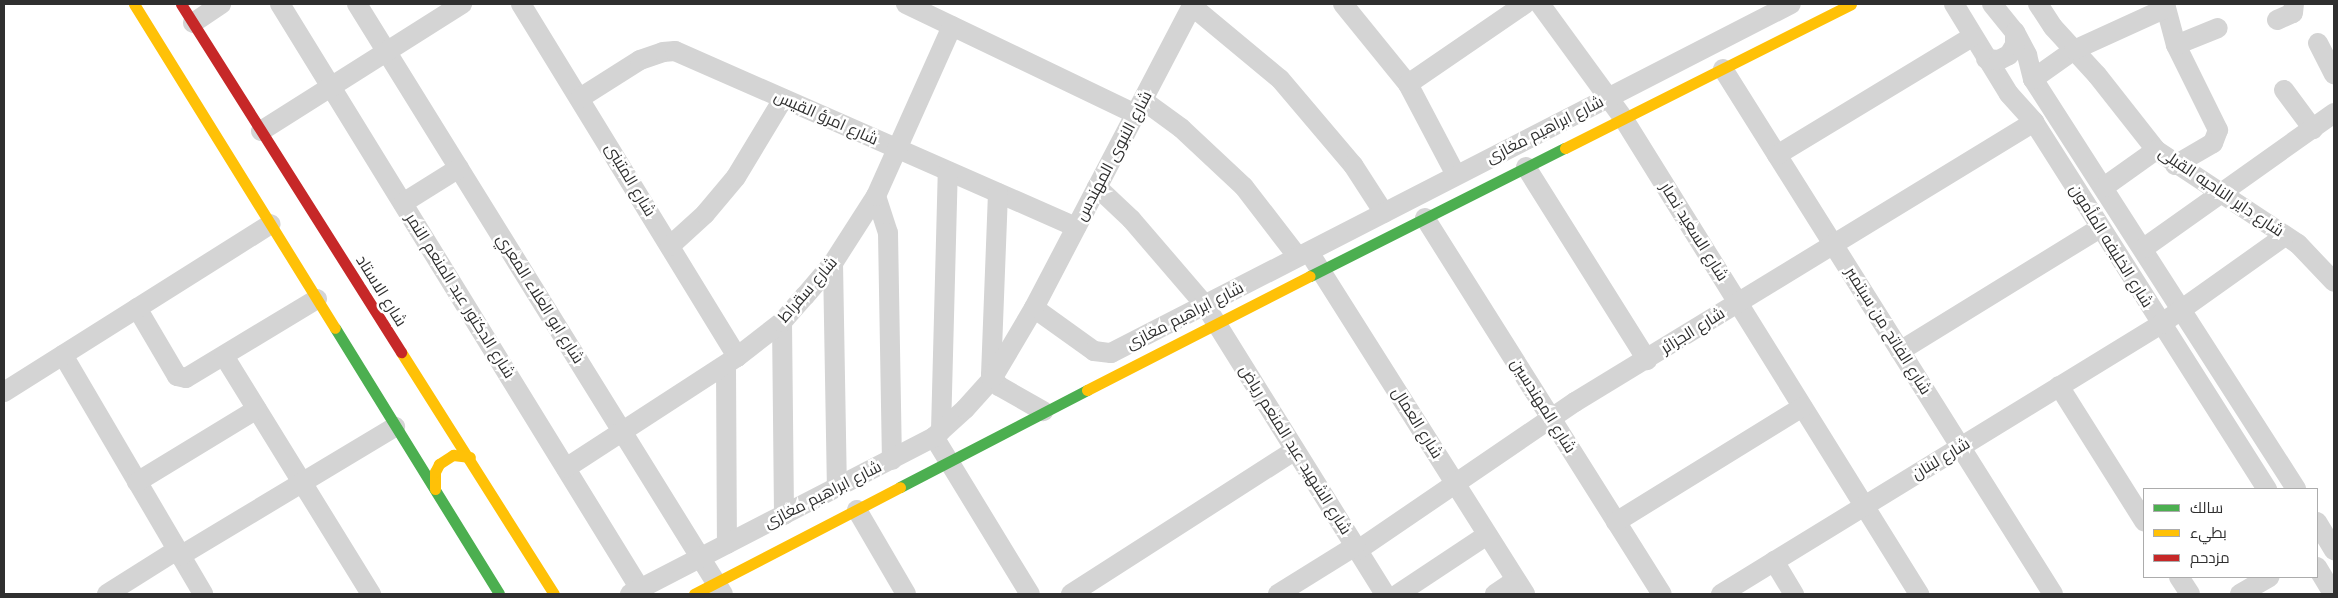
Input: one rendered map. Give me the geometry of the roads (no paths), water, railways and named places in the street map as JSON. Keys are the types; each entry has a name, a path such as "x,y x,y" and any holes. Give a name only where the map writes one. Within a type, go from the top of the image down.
{"main road":[{"path":"134,4 499,594"},
{"name":"شارع الاستاد","path":"181,4 380,320 470,457 554,594"},
{"name":"شارع ابراهيم مغازى","path":"694,594 719,589 857,510 1043,412 1851,4"},
{"path":"374,336 380,320"},
{"path":"346,345 361,345"},
{"path":"435,489 435,472 439,464 453,455 470,457"}],"street":[{"path":"193,23 221,4"},
{"name":"شارع الدكتور عبد المنعم النمر","path":"280,4 566,468 635,592"},
{"name":"شارع ابو العلاء المعري","path":"357,4 719,589"},
{"path":"262,130 387,52 438,10 462,4"},
{"name":"شارع المتبنى","path":"521,4 670,246 731,361"},
{"name":"شارع العمال","path":"906,4 1140,108 1180,128 1244,187 1304,255 1321,270 1520,587"},
{"path":"1343,4 1408,84 1456,175"},
{"path":"1408,84 1525,4"},
{"name":"شارع السعيد نصار","path":"1540,4 1610,97 1919,594"},
{"name":"شارع الخليفه المأمون","path":"1954,4 1972,37 2009,94 2034,122 2266,488"},
{"name":"شارع الخليفه المأمون","path":"1992,4 2015,32 2027,55 2033,79 2184,309 2295,488"},
{"name":"شارع داير الناحيه القبلى","path":"2038,4 2053,27 2156,150 2175,165 2309,252 2332,274"},
{"path":"2277,20 2293,13 2294,4"},
{"path":"1193,5 1238,41 1293,92 1353,165 1384,213"},
{"name":"شارع النبوى المهندس","path":"1034,308 1193,5"},
{"path":"1786,5 1803,28"},
{"name":"شارع ابراهيم مغازى","path":"635,592 892,460 937,434 992,379 1034,308 1094,351 1102,353 1119,349 1786,5"},
{"path":"2033,79 2074,50 2165,6 2176,45 2218,130 2213,143 2175,165"},
{"name":"شارع سقراط","path":"566,468 731,361 782,322 833,263 876,196 952,26"},
{"path":"2176,45 2218,28"},
{"path":"1986,59 1999,60 2009,55 2015,45 2015,32"},
{"path":"1777,155 1972,37"},
{"name":"شارع امرؤ القيس","path":"580,98 640,60 663,52 675,51 1076,227"},
{"name":"شارع الفاتح من سبتمبر","path":"1723,69 2053,594"},
{"path":"2284,90 2313,129"},
{"path":"670,246 704,214 736,177 783,99"},
{"path":"2144,248 2334,114"},
{"name":"شارع الجزائر","path":"1278,594 1457,486 1575,402 1647,360 2034,122"},
{"path":"2104,187 2156,150"},
{"path":"1526,167 1647,360"},
{"path":"403,203 459,168"},
{"path":"948,172 937,434 949,463 1030,594"},
{"name":"شارع الشهيد عبد المنعم رياض","path":"1098,188 1131,219 1205,305 1385,594"},
{"path":"998,193 990,371 992,379 1043,412"},
{"path":"876,196 888,233 892,460"},
{"name":"شارع المهندسين","path":"1425,218 1662,594"},
{"path":"4,392 271,224"},
{"path":"1900,351 2100,228"},
{"name":"شارع لبنان","path":"1721,594 2161,324 2285,236"},
{"path":"833,263 837,487"},
{"path":"137,308 177,376 186,378 317,299"},
{"path":"782,322 784,515"},
{"path":"63,355 203,594"},
{"path":"224,356 371,594"},
{"path":"727,544 731,361"},
{"path":"2059,386 2143,519"},
{"path":"1616,522 1802,407"},
{"path":"137,482 257,409"},
{"path":"107,594 396,427"},
{"path":"1070,594 1295,450"},
{"path":"857,510 906,594"},
{"path":"2318,525 2326,546"},
{"path":"1398,594 1488,535"},
{"path":"1774,561 1794,594"},
{"path":"2318,569 2333,594"},
{"path":"2180,578 2190,594"},
{"path":"2240,594 2267,578"},
{"path":"1494,594 1520,587"}]}
